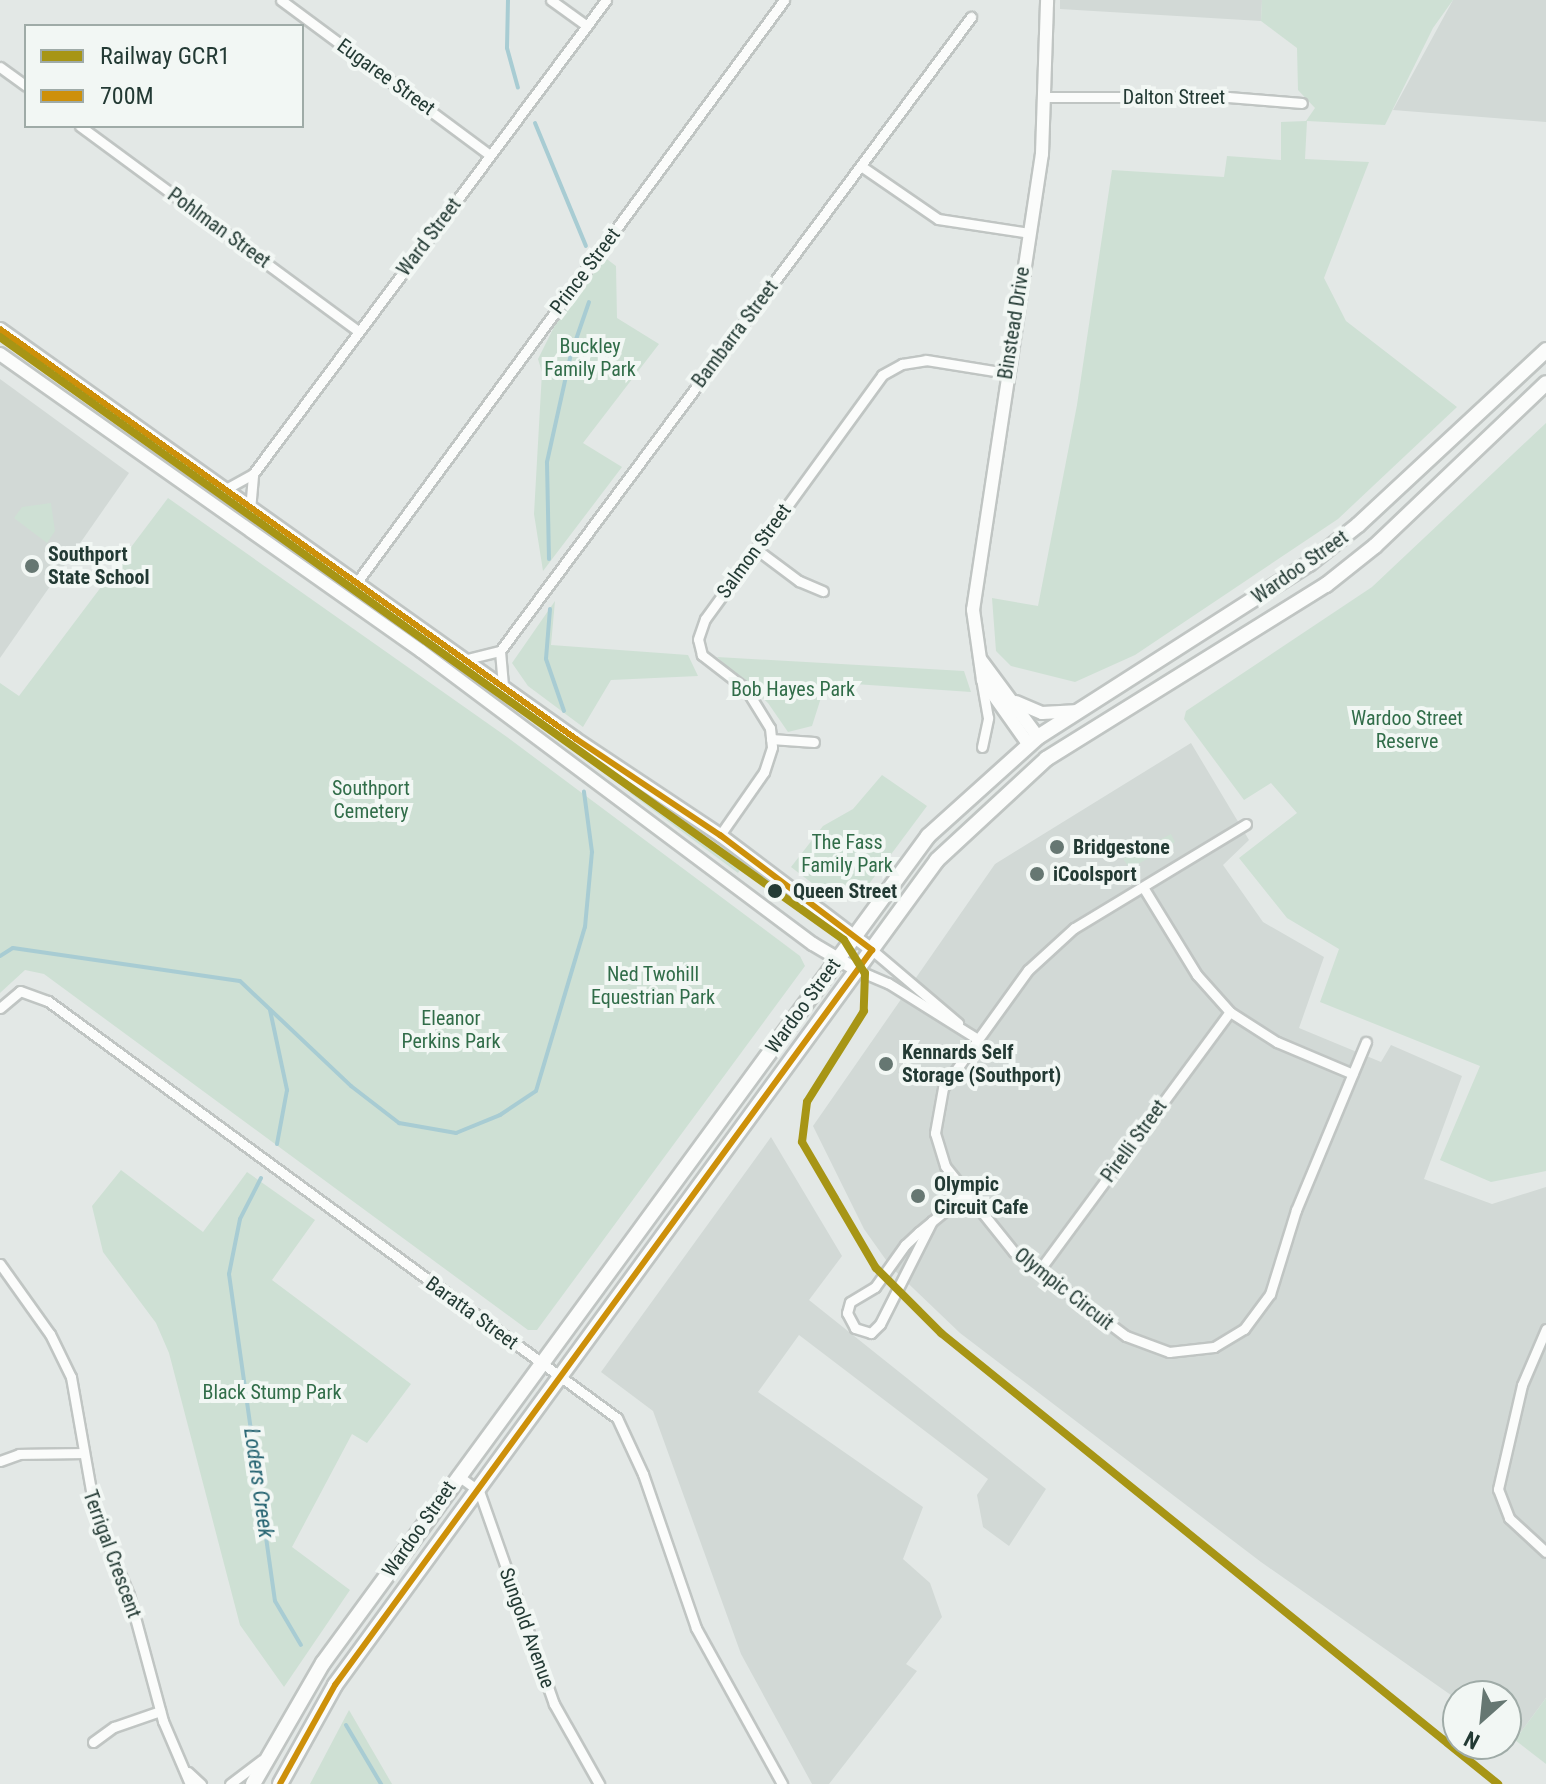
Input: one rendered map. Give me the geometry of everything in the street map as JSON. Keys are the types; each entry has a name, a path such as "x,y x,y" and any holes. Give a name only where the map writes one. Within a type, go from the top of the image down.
{"main road":[{"name":"Wardoo Street","path":"253,1784 311,1680 457,1475 928,836 1034,741 1309,564 1358,525 1546,350"},
{"name":"Wardoo Street","path":"280,1784 335,1685 937,860 1046,759 1326,585 1375,546 1546,383"},
{"path":"1034,741 1046,759"}],"street":[{"name":"Eugaree Street","path":"281,0 490,155"},
{"path":"551,0 587,26"},
{"name":"Ward Street","path":"222,490 253,474 606,0"},
{"name":"Prince Street","path":"357,582 784,0"},
{"name":"Binstead Drive","path":"982,747 988,718 976,646 975,582 1029,233 1046,97 1047,0"},
{"name":"Bambarra Street","path":"500,651 971,17"},
{"path":"0,67 24,85"},
{"name":"Dalton Street","path":"1046,97 1228,97 1302,103"},
{"name":"Pohlman Street","path":"83,128 358,331"},
{"path":"861,166 938,219 1029,233"},
{"path":"0,329 250,510 720,835 855,935 966,1031"},
{"path":"0,354 434,660 837,960 976,1038"},
{"name":"Salmon Street","path":"771,739 754,699 702,655 698,639 705,619 882,375 902,364 926,360 1006,373"},
{"path":"250,510 253,474"},
{"path":"756,549 799,581 823,591"},
{"name":"Binstead Drive","path":"976,646 1034,741"},
{"path":"465,658 479,660 500,651 498,675 503,685"},
{"name":"Binstead Drive","path":"980,672 1034,741"},
{"name":"Binstead Drive","path":"996,683 1033,711 1079,711"},
{"path":"720,835 764,772 771,739 814,742"},
{"name":"Olympic Circuit","path":"1246,824 1052,946 976,1038 949,1076 935,1117 938,1149 964,1195 997,1235 1038,1272 1140,1345 1184,1352 1232,1338 1254,1319 1270,1294 1296,1210 1366,1042"},
{"path":"1143,887 1197,975 1230,1012 1277,1042 1353,1074"},
{"name":"Baratta Street","path":"0,1008 20,991 48,1001 624,1426 696,1628 782,1784"},
{"name":"Pirelli Street","path":"1038,1272 1230,1012"},
{"path":"932,1221 880,1324 871,1333 857,1330 848,1319 850,1302 873,1289 905,1245 932,1221 964,1195"},
{"name":"Terrigal Crescent","path":"0,1264 62,1355 77,1394 82,1453 95,1513 129,1595 160,1711 190,1784"},
{"path":"1546,1329 1522,1385 1498,1489 1509,1518 1546,1552"},
{"path":"0,1461 19,1454 82,1453"},
{"path":"457,1475 479,1491"},
{"name":"Sungold Avenue","path":"479,1491 554,1704 599,1784"},
{"path":"93,1742 114,1727 160,1711"},
{"path":"230,1784 267,1755"},
{"name":"Terrigal Crescent","path":"181,1763 201,1784"}],"shaded area":[{"path":"1060,0 1262,0 1261,21 1060,9"},
{"path":"1453,0 1546,0 1546,122 1393,110"},
{"name":"Southport State School","path":"0,379 129,473 0,658"},
{"path":"1191,743 1249,840 1223,865 1263,922 1324,957 1299,1028 1381,1062 1391,1045 1462,1076 1424,1179 1492,1204 1546,1187 1546,1698 1522,1731 1522,1680 1442,1680 1442,1689 1261,1562 960,1333 891,1267 864,1229 813,1126 995,864"},
{"path":"771,1137 842,1256 809,1300 1046,1489 1009,1546 983,1527 977,1495 988,1479 799,1335 758,1392 923,1507 903,1559 930,1583 942,1617 906,1664 917,1671 829,1784 812,1784 741,1654 653,1411 601,1372"}],"green space":[{"path":"1262,0 1453,0 1433,28 1385,125 1307,121 1305,159 1369,162 1324,278 1346,321 1457,407 1338,519 1135,655 1075,682 1011,666 996,651 992,598 1038,606 1077,405 1112,170 1224,177 1227,156 1281,160 1281,122 1306,121 1315,108 1298,90 1297,48 1261,21"},
{"name":"Buckley Family Park","path":"599,253 616,266 617,318 659,344 583,443 622,467 543,571 534,514 542,372 538,359 578,279"},
{"name":"Wardoo Street Reserve","path":"1546,423 1546,1171 1491,1182 1440,1160 1480,1066 1320,1002 1339,949 1287,918 1239,858 1297,813 1271,783 1244,800 1184,719 1186,711 1372,587"},
{"path":"168,498 507,737 800,956 805,966 537,1330 528,1330 44,974 25,970 0,993 0,683 19,696"},
{"path":"51,503 55,531 47,543 14,518 22,507"},
{"path":"555,601 551,645 688,655 698,676 611,680 583,727 528,686 512,663"},
{"name":"Bob Hayes Park","path":"717,657 964,671 971,692 826,682 812,726 788,732 768,703"},
{"name":"The Fass Family Park","path":"882,775 927,806 863,892 845,895 842,890 830,897 791,867 823,826 853,809"},
{"path":"632,790 741,868 738,873 630,793"},
{"path":"1171,834 1175,842 1130,869 1123,859"},
{"name":"Black Stump Park","path":"121,1170 203,1232 247,1172 315,1220 272,1280 411,1384 367,1443 352,1434 292,1547 350,1590 284,1687 240,1625 169,1353 156,1323 103,1252 92,1206"},
{"path":"1546,1698 1546,1764 1522,1745 1522,1731"},
{"path":"349,1710 392,1784 310,1784"}],"waterway":[{"path":"508,0 507,48 518,88"},
{"path":"535,123 586,246"},
{"path":"549,559 547,462 571,354 589,302"},
{"path":"550,609 546,659 564,711"},
{"path":"0,956 13,948 240,981 351,1086 399,1123 456,1133 500,1115 536,1091 585,927 592,852 584,792"},
{"name":"Loders Creek","path":"270,1010 287,1090 277,1144"},
{"name":"Loders Creek","path":"261,1178 240,1219 229,1274 275,1601 301,1645"},
{"name":"Loders Creek","path":"346,1725 381,1784"}],"rail line":[{"name":"GCR1","path":"0,337 844,940 865,973 864,1011 807,1102 802,1142 876,1268 941,1333 1498,1784"}],"transit line":[{"name":"700M","path":"0,329 576,739 720,835 872,950 335,1685 280,1784"}],"place":[{"name":"Southport State School","path":"32,566"},
{"name":"Bridgestone","path":"1057,847"},
{"name":"iCoolsport","path":"1037,874"},
{"name":"Queen Street","path":"775,891"},
{"name":"Kennards Self Storage (Southport)","path":"886,1064"},
{"name":"Olympic Circuit Cafe","path":"918,1196"}],"park label":[{"name":"Southport Cemetery","path":"371,800"},
{"name":"Ned Twohill Equestrian Park","path":"653,986"},
{"name":"Eleanor Perkins Park","path":"451,1030"}]}
